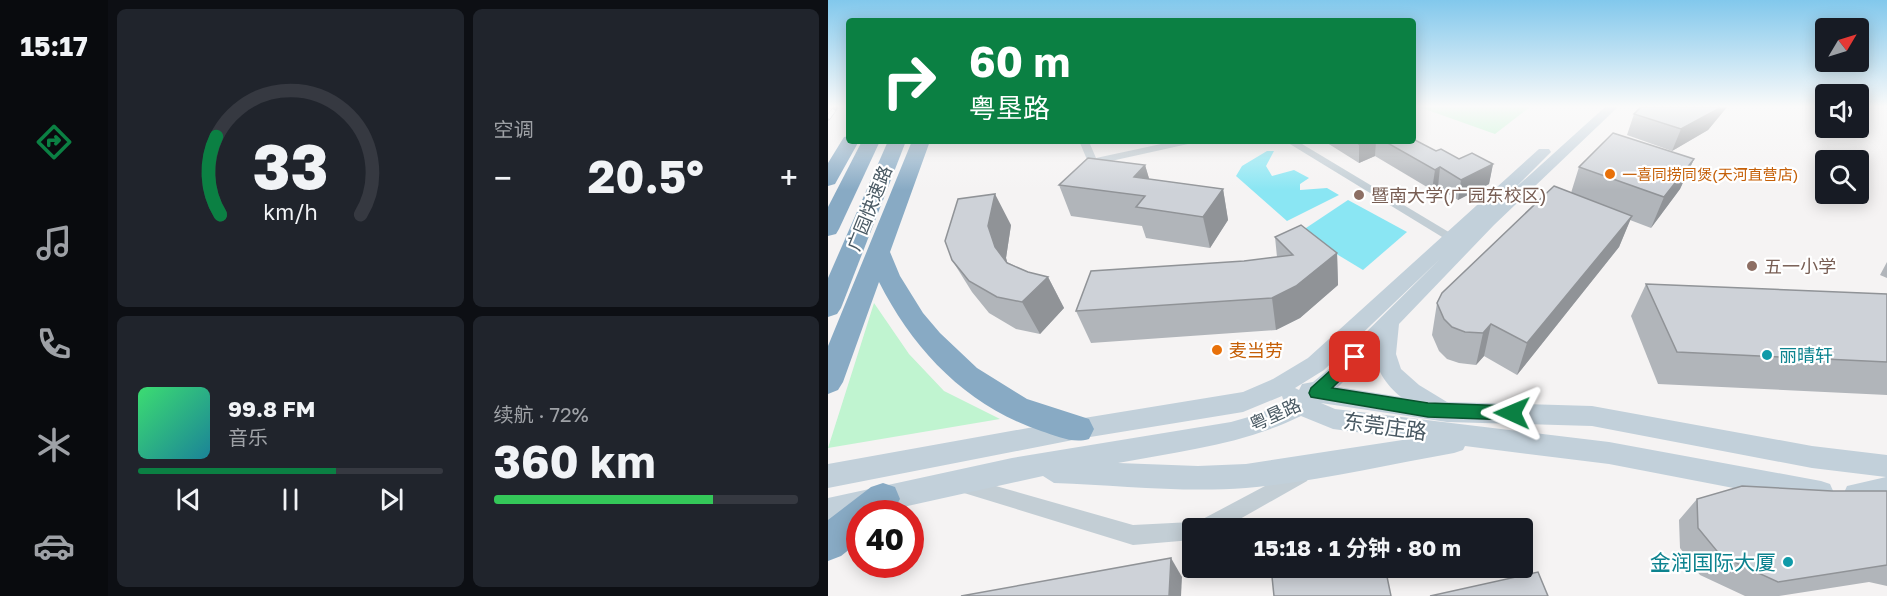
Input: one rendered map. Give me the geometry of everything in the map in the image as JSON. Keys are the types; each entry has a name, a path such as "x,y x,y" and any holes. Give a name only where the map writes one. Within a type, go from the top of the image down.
{"highway":[{"path":"828,180 848,144"},
{"name":"广园快速路","path":"828,229 870,144"},
{"name":"广园快速路","path":"828,308 896,144"},
{"path":"828,382 920,144"},
{"path":"879,253 892,289 914,321 974,383 1010,406 1078,429"},
{"path":"828,315 862,294"},
{"path":"828,543 846,529"}],"main road":[{"name":"粤垦路","path":"828,476 1078,429 1243,402 1283,386 1316,364 1377,310 1451,237 1565,135"},
{"name":"粤垦路","path":"902,500 957,483 1012,470 1231,432 1264,423 1309,399 1389,323 1488,221 1581,135"},
{"path":"1389,323 1384,354 1389,370 1407,390 1447,412"},
{"name":"东莞庄路","path":"1283,386 1309,399 1333,419 1609,453 1838,496 1871,495 1887,489"},
{"name":"东莞庄路","path":"1309,399 1360,401 1447,412 1592,416 1812,457 1887,466"},
{"path":"1012,470 1177,477 1245,476 1312,468 1478,438"},
{"name":"粤垦路","path":"828,512 846,511"}],"street":[{"path":"1085,144 1093,162 1174,144"},
{"path":"1295,144 1451,237"},
{"path":"1224,518 1312,468"},
{"path":"957,483 1133,535 1182,532"}],"green space":[{"path":"874,303 909,354 944,391 1000,419 828,448"}],"water":[{"path":"1267,151 1274,151 1266,166 1272,176 1294,170 1309,178 1300,184 1300,190 1327,188 1339,195 1287,221 1236,176 1242,166"},
{"path":"1348,200 1407,232 1363,270 1300,232"}],"building":[{"path":"1611,135 1619,135 1694,159 1664,197 1579,167"},
{"path":"1416,141 1436,151 1441,149 1459,159 1472,153 1493,164 1461,180 1440,167 1435,170 1389,144 1416,144"},
{"path":"1088,158 1145,165 1134,177 1223,189 1203,217 1136,207 1145,196 1059,185"},
{"path":"1554,186 1632,216 1527,343 1491,324 1483,333 1465,332 1452,327 1444,319 1437,303 1442,293"},
{"path":"995,194 988,226 995,247 1007,263 1048,277 1022,302 997,297 969,281 952,260 945,241 958,199"},
{"path":"1301,225 1337,253 1296,286 1272,298 1076,311 1091,271 1244,261 1293,255 1275,237"},
{"path":"1646,284 1887,294 1887,362 1677,352"},
{"name":"金润国际大厦","path":"1742,486 1832,491 1887,491 1887,565 1778,582 1721,556 1698,528 1697,499"},
{"path":"1171,558 1169,596 961,596"},
{"path":"1538,572 1548,596 1430,596 1511,578 1533,578 1533,573"},
{"path":"1272,578 1387,578 1391,596 1274,596"}],"place":[{"name":"一喜同捞同煲(天河直营店)","path":"1610,174"},
{"name":"暨南大学(广园东校区)","path":"1359,195"},
{"name":"五一小学","path":"1752,266"},
{"name":"麦当劳","path":"1217,350"},
{"name":"丽晴轩","path":"1767,355"},
{"name":"金润国际大厦","path":"1788,562"}],"route":[{"path":"1355,357 1317,393 1447,412 1512,413"}]}
